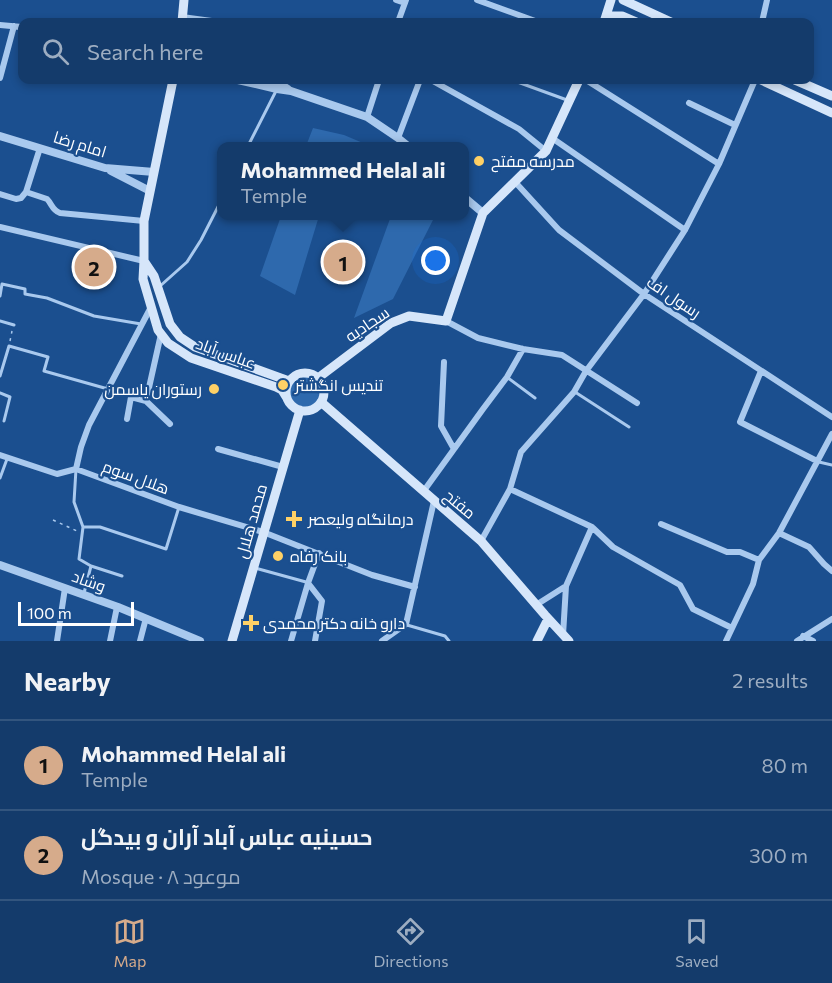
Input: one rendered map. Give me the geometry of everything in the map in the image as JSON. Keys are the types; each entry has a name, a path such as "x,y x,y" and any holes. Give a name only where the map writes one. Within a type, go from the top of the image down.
{"main road":[{"path":"182,18 184,0"},
{"path":"605,18 611,0"},
{"path":"622,16 621,7 626,2 662,18"},
{"path":"611,18 622,16 627,18"},
{"name":"عباس آباد","path":"172,84 143,235 143,279 158,330 168,343 191,358 276,387 282,390 287,398"},
{"path":"447,321 483,213 546,151 577,84"},
{"path":"770,84 832,113"},
{"path":"804,84 832,96"},
{"name":"عباس آباد","path":"144,261 154,276 170,324 180,337 195,347 289,381"},
{"name":"سجادیه","path":"318,378 391,323 409,316 447,321"},
{"path":"306,373 318,378 324,389 321,402 312,410 294,408 287,398 286,386 289,381 299,374 306,373"},
{"name":"مفتح","path":"321,402 481,541 566,638"},
{"name":"محمد هلال","path":"234,640 300,410"},
{"path":"537,641 548,619"}],"street":[{"path":"396,0 405,1 399,18"},
{"path":"477,0 527,18"},
{"path":"763,18 767,0"},
{"path":"0,25 18,26"},
{"path":"0,78 14,26"},
{"path":"255,84 291,90"},
{"path":"280,84 291,90 367,117 402,142"},
{"path":"367,117 379,84"},
{"path":"398,138 418,84"},
{"path":"438,84 519,129 546,151"},
{"path":"592,84 719,164"},
{"path":"481,541 510,489 522,452 574,392 586,371 644,294 685,230 719,164 753,84"},
{"path":"689,103 735,125"},
{"name":"امام رضا","path":"0,136 105,168 154,172"},
{"path":"552,138 685,230"},
{"path":"0,194 16,199 21,198 26,192 40,148"},
{"path":"105,168 150,191"},
{"name":"رسول اف","path":"516,183 559,230 644,294 832,417"},
{"path":"26,192 46,199 53,209 60,213 144,221"},
{"path":"469,201 483,213"},
{"path":"0,227 144,261"},
{"path":"76,469 89,425 151,307"},
{"path":"447,321 478,338 523,349 562,355 637,403"},
{"path":"146,401 161,333"},
{"path":"423,492 507,377 523,349"},
{"path":"444,362 441,426 454,449"},
{"path":"761,370 740,422 817,461"},
{"path":"127,419 131,398 146,401 170,424"},
{"path":"726,641 753,584 759,560 779,533 832,434"},
{"path":"218,449 283,467"},
{"name":"هلال سوم","path":"4,456 57,474 76,469 178,507 264,532 372,575 414,587"},
{"path":"510,489 592,527 613,548 680,585 693,609 732,628"},
{"path":"382,641 406,624 434,501"},
{"path":"661,524 726,552 740,552 759,560"},
{"path":"566,638 566,586 592,527"},
{"path":"779,533 809,548 832,571"},
{"path":"291,641 319,553"},
{"name":"وشاد","path":"0,565 146,618 200,641"},
{"path":"308,583 322,601 315,641 321,641"},
{"path":"536,605 566,586"},
{"path":"57,641 65,588"},
{"path":"111,641 117,607"},
{"path":"140,641 146,618"},
{"path":"797,641 832,619"},
{"path":"803,636 813,641"}],"lane":[{"path":"523,84 569,101"},
{"path":"250,142 277,89"},
{"path":"158,288 187,262 217,209"},
{"path":"0,296 2,284 25,289 25,294 47,298 94,316 141,324"},
{"path":"0,321 14,325"},
{"path":"0,376 9,346 48,357 44,371 108,389"},
{"path":"507,377 535,398"},
{"path":"574,392 629,427"},
{"path":"0,393 10,397 4,421"},
{"path":"0,478 4,456"},
{"path":"817,461 832,465"},
{"path":"76,469 74,502 83,527 79,559 91,566 122,576"},
{"path":"83,527 100,527 165,549 178,507"},
{"path":"83,595 91,566"},
{"path":"253,568 308,583"},
{"path":"406,624 445,636 449,641"}],"path":[{"path":"9,346 14,325"},
{"path":"53,520 83,533"}],"shaded area":[{"path":"313,128 344,135 361,142 308,142"},
{"path":"280,220 318,220 295,295 260,276"},
{"path":"390,220 433,220 393,299 354,318"},
{"path":"305,376 316,381 321,392 316,403 305,408 294,403 289,392 294,381"}],"place":[{"name":"مدرسه مفتح","path":"479,161"},
{"name":"Mohammed Helal ali","path":"343,262"},
{"name":"حسینیه عباس آباد آران و بیدگل","path":"94,267"},
{"name":"تندیس انگشتر","path":"283,385"},
{"name":"رستوران یاسمن","path":"214,389"},
{"name":"درمانگاه ولیعصر","path":"294,519"},
{"name":"بانک رفاه","path":"278,556"},
{"name":"دارو خانه دکتر محمدی","path":"251,623"}]}
